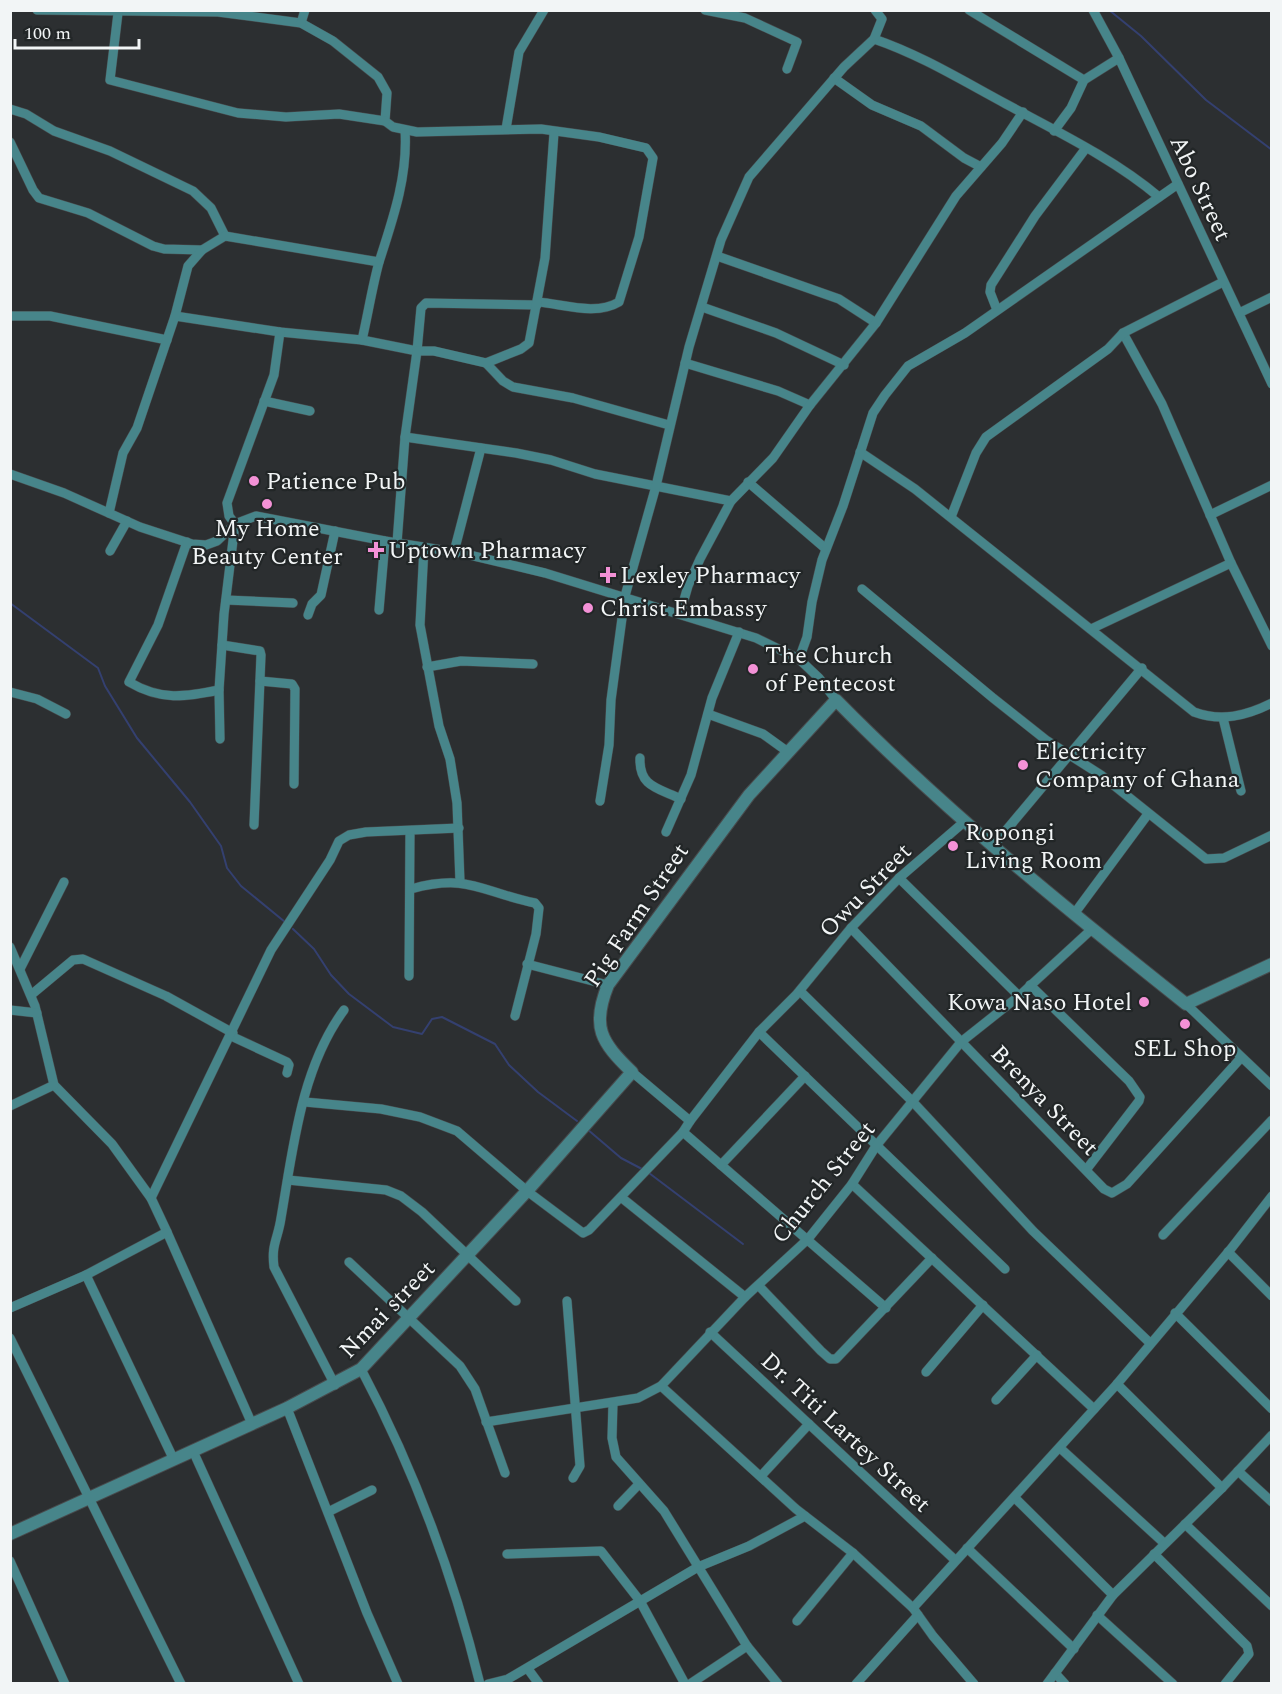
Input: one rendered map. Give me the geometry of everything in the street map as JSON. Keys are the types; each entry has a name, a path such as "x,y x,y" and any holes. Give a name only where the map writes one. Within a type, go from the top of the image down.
{"street":[{"path":"37,10 218,12 301,23 333,41 378,77 387,93 385,121"},
{"path":"301,23 305,10"},
{"path":"506,129 519,52 544,10"},
{"path":"705,10 746,14 797,42 787,69"},
{"path":"600,801 609,745 611,700 625,596 656,486 685,363 717,256 733,211 749,177 834,78 874,39 882,19 874,10"},
{"path":"969,10 1084,80"},
{"name":"Abo Street","path":"1093,10 1119,58 1272,384"},
{"path":"114,12 110,80 238,113 286,117 339,114 385,121 389,125 405,130 541,129 554,133 599,137 646,148 653,158 639,237 619,302 612,306 593,309 537,303 426,303 422,308 405,437 397,543"},
{"path":"874,39 931,63 1023,112 1086,148 1160,197"},
{"path":"1054,131 1071,108 1084,80 1119,58"},
{"path":"834,78 872,105 921,126 946,142 964,158 981,167"},
{"path":"10,109 27,114 54,131 110,151 194,191 211,208 225,237"},
{"path":"681,614 688,586 731,501 772,458 810,405 876,323 956,195 1002,143 1023,112"},
{"path":"362,340 403,174 405,130"},
{"path":"486,363 521,349 529,343 545,258 554,133"},
{"path":"10,142 39,198 88,213 153,246 164,249 202,250"},
{"path":"997,310 990,292 992,285 1035,216 1086,148"},
{"path":"799,659 807,637 812,602 826,549 843,506 873,413 908,366 997,310 1178,184"},
{"path":"109,513 123,453 137,428 175,316 188,266 202,250 225,237 380,262"},
{"path":"717,256 808,286 839,299 876,323"},
{"path":"951,517 976,453 986,437 1108,350 1123,333 1223,282"},
{"path":"1239,314 1272,297"},
{"path":"702,307 776,333 844,365"},
{"path":"10,316 50,316 167,340"},
{"path":"175,316 280,332 362,340 417,351 434,351 486,363 503,381 513,387 573,398 669,425"},
{"path":"220,739 219,690 222,645 235,524 229,516 227,503 274,375 280,332"},
{"path":"1123,333 1161,404 1231,563 1272,646"},
{"path":"685,363 778,391 810,405"},
{"path":"264,401 310,411"},
{"path":"405,437 551,460 595,474 731,501"},
{"path":"454,552 481,448"},
{"path":"860,452 915,489 951,517 1194,712 1210,718 1223,718 1244,714 1272,703"},
{"path":"10,474 127,521 187,542 206,545 217,541 235,524 256,516 385,542 454,552 625,596 739,632 799,659 893,759 1074,914 1186,1004 1240,1059 1272,1086"},
{"path":"748,482 826,549"},
{"path":"1210,515 1272,485"},
{"path":"110,550 127,521"},
{"path":"308,615 312,604 321,595 335,531"},
{"path":"187,542 158,625 129,682 139,688 177,698 219,690"},
{"path":"379,610 385,542"},
{"path":"424,547 420,624 439,726 450,759 459,828 460,882"},
{"path":"1091,629 1231,563"},
{"path":"862,589 1046,740 1072,754 1206,859 1224,858 1272,835"},
{"path":"226,600 293,603"},
{"path":"666,832 681,799 708,714 739,632"},
{"path":"222,645 260,651 254,825"},
{"path":"427,667 461,661 533,664"},
{"path":"993,846 1142,668"},
{"path":"260,681 292,684 295,689 294,784"},
{"path":"10,692 37,699 66,714"},
{"name":"Pig Farm Street","path":"690,1121 612,1053 603,1037 599,1013 608,985 749,795 836,700"},
{"path":"708,714 763,734 788,752"},
{"path":"1223,718 1241,791"},
{"path":"640,758 640,772 643,779 681,799"},
{"path":"1074,914 1148,814"},
{"name":"Owu Street","path":"800,991 851,928 899,878 964,822"},
{"path":"151,1198 271,950 330,860 339,841 349,835 366,832 459,828"},
{"path":"409,976 410,831"},
{"path":"899,878 1019,996"},
{"path":"20,969 64,882"},
{"path":"411,889 435,883 460,882 535,903 539,908 538,925 515,1016"},
{"name":"Brenya Street","path":"851,928 1086,1170 1112,1193 1127,1184 1240,1059"},
{"name":"Church Street","path":"486,1422 614,1403 638,1398 661,1386 745,1297 808,1239 852,1184 876,1146 961,1042 1019,996 1092,929"},
{"path":"10,947 37,1013 54,1085 112,1144 151,1198 252,1424"},
{"path":"31,995 73,960 83,959 166,996 286,1062 289,1065 287,1073"},
{"path":"527,964 608,985"},
{"path":"1186,1004 1272,964"},
{"path":"1030,985 1129,1081 1140,1097 1086,1170"},
{"path":"305,1102 381,1109 420,1117 457,1131 527,1191 583,1233 622,1198 683,1132 759,1032 800,991 913,1102 1032,1231 1150,1343"},
{"path":"10,1010 37,1013"},
{"path":"335,1385 274,1267 272,1250 281,1222 305,1102 320,1050 327,1032 344,1010"},
{"path":"759,1032 1005,1269"},
{"name":"Nmai street","path":"10,1534 287,1408 335,1385 361,1369 527,1191 632,1072"},
{"path":"722,1165 805,1077"},
{"path":"10,1106 54,1085"},
{"path":"1163,1235 1272,1120"},
{"path":"683,1132 886,1308"},
{"path":"288,1180 386,1190 401,1196 422,1212 516,1301"},
{"path":"852,1184 1094,1409"},
{"path":"622,1198 745,1297"},
{"path":"856,1683 916,1612 955,1560 1117,1384 1270,1203"},
{"path":"10,1308 86,1275 167,1232"},
{"path":"1228,1252 1272,1296"},
{"path":"759,1286 830,1359 843,1355 932,1258"},
{"path":"349,1262 460,1366 475,1389 505,1473"},
{"path":"86,1275 173,1458"},
{"path":"567,1301 580,1466 573,1478"},
{"path":"926,1372 983,1305"},
{"path":"1175,1313 1272,1408"},
{"name":"Dr. Titi Lartey Street","path":"710,1332 955,1560"},
{"path":"10,1338 181,1683"},
{"path":"996,1400 1037,1355"},
{"path":"361,1369 422,1500 461,1606 480,1683"},
{"path":"1117,1384 1222,1488"},
{"path":"661,1386 805,1516 854,1553 916,1612 974,1683"},
{"path":"614,1403 613,1452 627,1473 664,1511 747,1646 778,1683"},
{"path":"287,1408 398,1683"},
{"path":"760,1476 808,1424"},
{"path":"1047,1683 1113,1595 1238,1472 1272,1435"},
{"path":"1060,1448 1164,1543"},
{"path":"193,1451 299,1683"},
{"path":"1238,1472 1272,1502"},
{"path":"618,1506 639,1484"},
{"path":"328,1512 372,1490"},
{"path":"1015,1497 1113,1595"},
{"path":"488,1683 509,1681 698,1567 749,1546 805,1516"},
{"path":"1185,1524 1272,1606"},
{"path":"967,1548 1074,1649"},
{"path":"507,1554 600,1551 640,1601 687,1683 747,1646"},
{"path":"797,1620 854,1553"},
{"path":"1154,1554 1247,1646 1249,1654 1246,1660 1225,1683"},
{"path":"10,1561 65,1683"},
{"path":"1097,1615 1173,1683"},
{"path":"528,1669 539,1683"},
{"path":"1055,1674 1065,1683"}],"waterway":[{"path":"1109,10 1141,36 1206,100 1272,150"},
{"path":"10,603 98,668 105,686 137,738 190,802 221,846 227,868 241,886 285,922"},
{"path":"293,929 314,949 331,975 349,994 393,1027 422,1034 432,1019 442,1017 495,1044 509,1065 538,1092 577,1121"},
{"path":"587,1129 621,1158 642,1169"},
{"path":"649,1173 743,1244"}],"place":[{"name":"Patience Pub","path":"254,481"},
{"name":"My Home Beauty Center","path":"267,504"},
{"name":"Uptown Pharmacy","path":"376,550"},
{"name":"Lexley Pharmacy","path":"608,575"},
{"name":"Christ Embassy","path":"588,608"},
{"name":"The Church of Pentecost","path":"753,669"},
{"name":"Electricity Company of Ghana","path":"1023,765"},
{"name":"Ropongi Living Room","path":"953,846"},
{"name":"Kowa Naso Hotel","path":"1144,1002"},
{"name":"SEL Shop","path":"1185,1024"}]}
